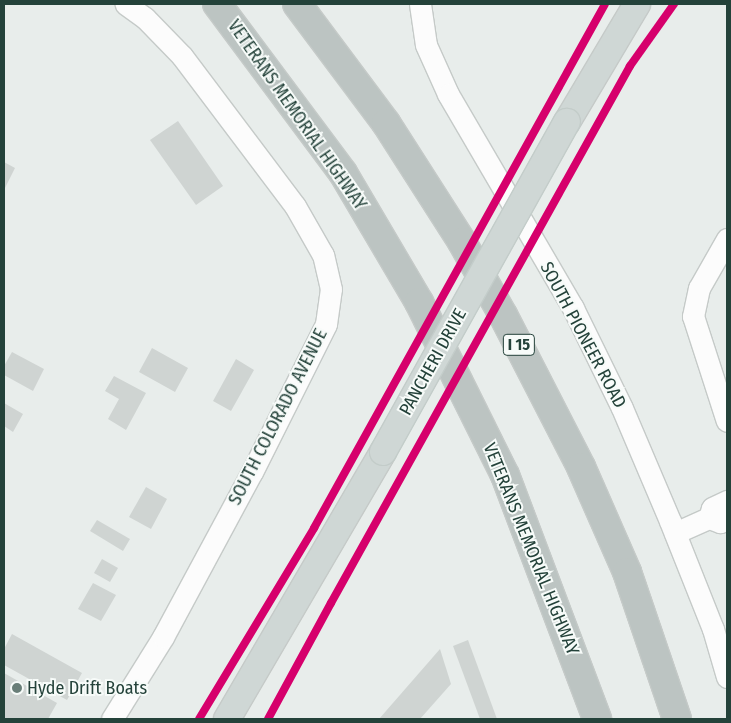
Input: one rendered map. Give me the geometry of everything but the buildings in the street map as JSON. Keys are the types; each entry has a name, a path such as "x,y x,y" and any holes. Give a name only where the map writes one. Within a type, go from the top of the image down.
{"highway":[{"name":"VETERANS MEMORIAL HIGHWAY","path":"217,4 343,173 419,302 505,476 597,719"},
{"name":"I 15","path":"297,4 386,123 462,242 503,315 581,467 627,572 677,719"}],"main road":[{"name":"PANCHERI DRIVE","path":"227,719 383,452 567,122 637,4"}],"street":[{"name":"SOUTH COLORADO AVENUE","path":"112,719 163,637 252,472 326,324 331,289 322,255 295,206 182,56 145,18 126,4"},
{"name":"SOUTH PIONEER ROAD","path":"420,4 426,45 448,94 572,308 622,408 713,629 727,677"},
{"path":"725,408 693,316 699,288 727,239"},
{"path":"675,533 718,518 712,508 727,501"}],"cycle path":[{"path":"199,719 314,528 605,4"},
{"path":"268,719 630,66 674,4"}],"place":[{"name":"Hyde Drift Boats","path":"17,688"}]}
